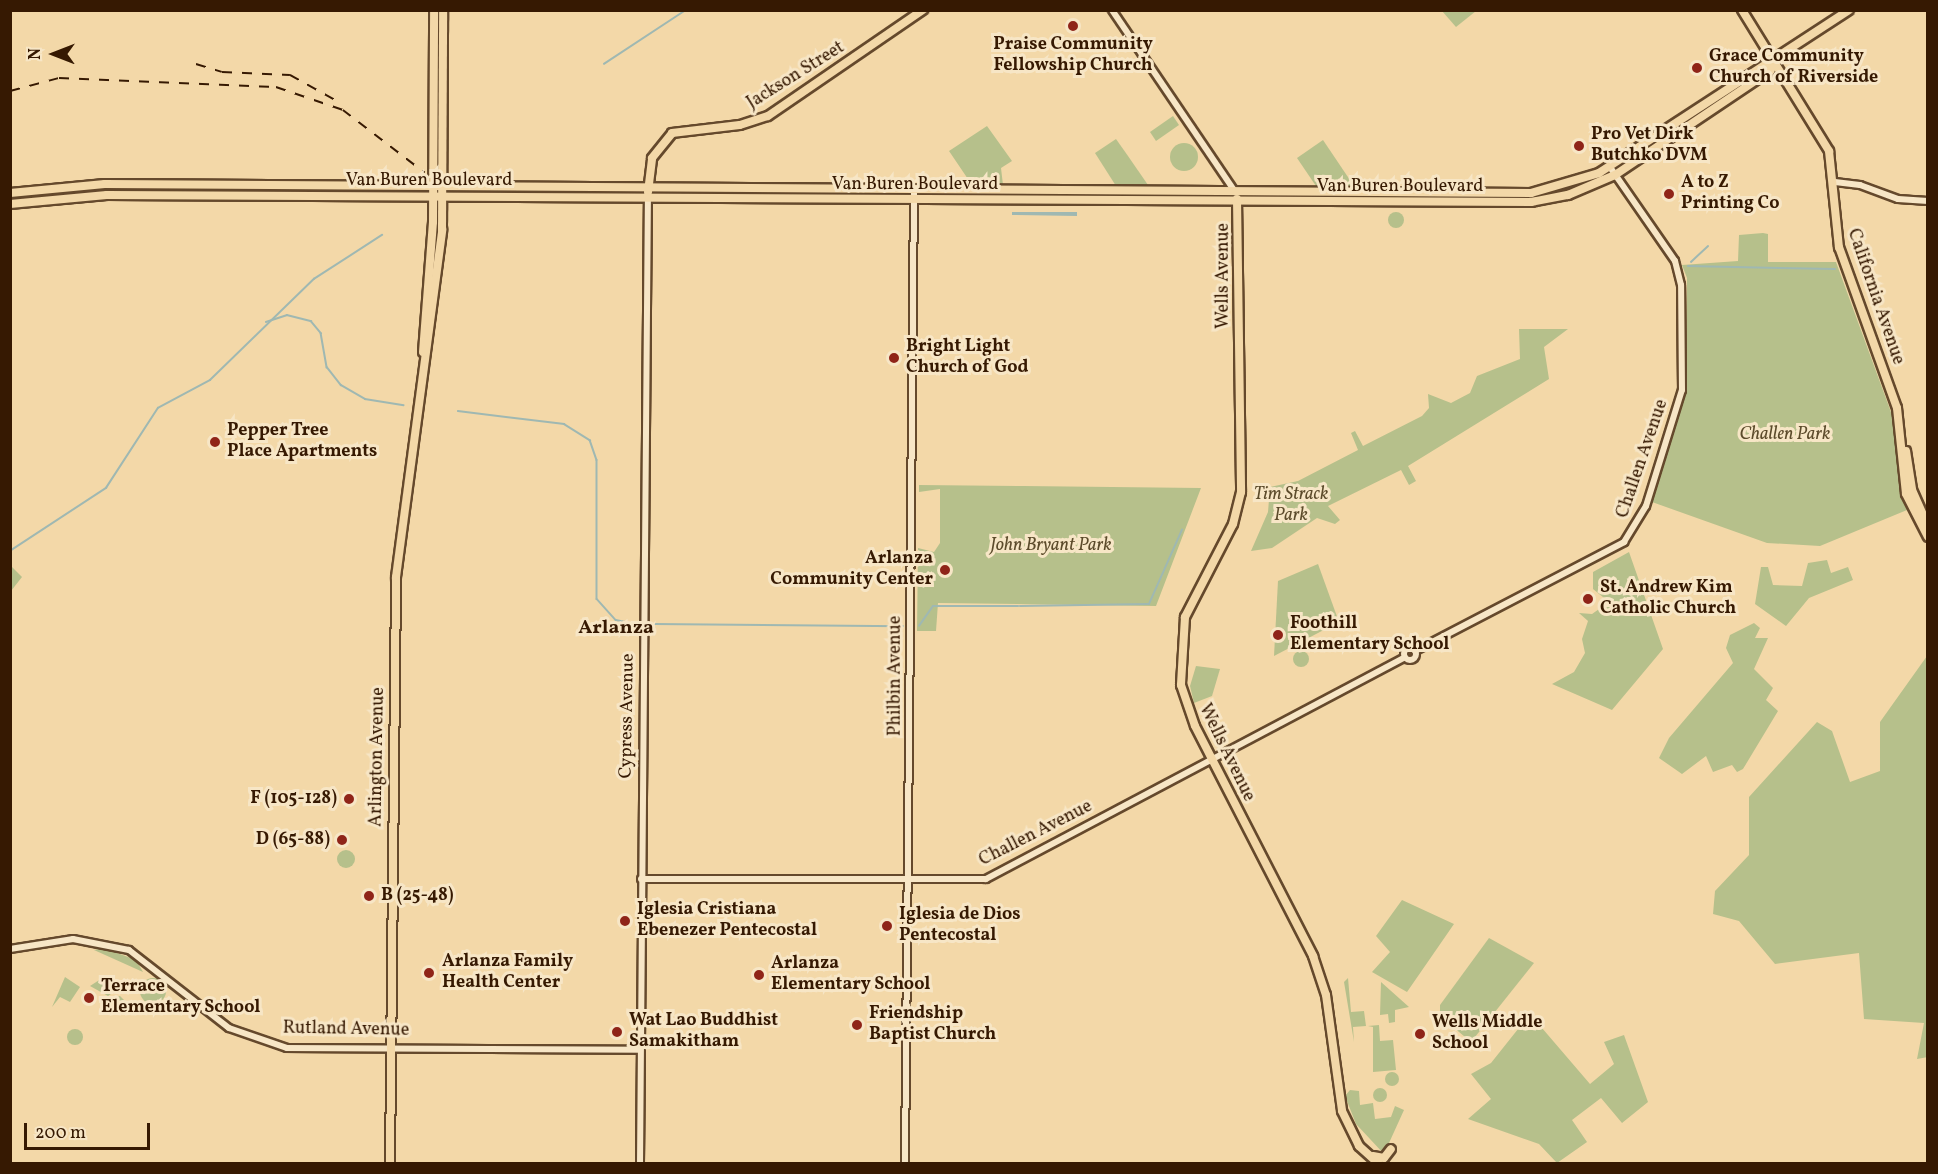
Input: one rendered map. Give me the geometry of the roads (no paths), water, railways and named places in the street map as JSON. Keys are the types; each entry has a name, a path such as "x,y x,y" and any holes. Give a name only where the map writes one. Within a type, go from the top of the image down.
{"main road":[{"name":"Arlington Avenue","path":"390,1164 395,583 423,352 434,197 434,10"},
{"name":"Arlington Avenue","path":"423,352 431,322 444,196 443,10"},
{"name":"Jackson Street","path":"648,197 652,158 672,133 740,125 768,116 923,10"},
{"name":"California Avenue","path":"1742,10 1820,130 1835,182 1839,248 1897,408 1912,490 1928,526"},
{"name":"Van Buren Boulevard","path":"10,193 67,184 1525,194 1588,178 1610,166 1765,62 1776,60 1849,10"},
{"name":"Van Buren Boulevard","path":"10,204 97,195 1494,203 1563,196 1615,175 1770,71 1776,60"},
{"path":"1563,196 1588,178"},
{"path":"495,196 526,187"},
{"path":"526,197 567,187"},
{"path":"777,198 778,188"},
{"path":"1138,202 1195,192"},
{"name":"Wells Avenue","path":"1235,192 1239,202 1241,492 1233,524 1188,608 1179,654 1183,694 1212,759 1321,975 1336,1092 1364,1151 1378,1164"},
{"path":"1494,203 1525,194"},
{"path":"426,296 426,320 431,322"},
{"name":"California Avenue","path":"1902,437 1906,494 1928,537"},
{"path":"1364,1151 1384,1158 1391,1149"},
{"path":"1364,1151 1370,1164"}],"street":[{"path":"1112,10 1235,192"},
{"name":"Challen Avenue","path":"641,879 908,881 986,879 1405,657 1413,659 1415,651 1624,542 1646,506 1682,390 1681,285 1675,261 1610,166"},
{"path":"1835,182 1860,184 1898,199 1928,201"},
{"name":"Philbin Avenue","path":"905,1164 914,189"},
{"name":"Cypress Avenue","path":"640,1164 648,197"},
{"name":"Rutland Avenue","path":"10,949 73,939 104,942 155,966 197,1006 254,1039 287,1048 390,1046 640,1050"}],"water":[{"path":"1012,212 1077,212 1077,216 1012,215"}],"waterway":[{"path":"604,64 686,10"},
{"path":"10,551 106,488 158,408 210,380 314,279 382,235"},
{"path":"1691,262 1708,246"},
{"path":"1688,266 1835,269"},
{"path":"266,322 287,315 311,321 321,333 327,367 341,385 365,399 404,405"},
{"path":"458,411 564,424 590,440 597,460 597,599 616,620 635,624"},
{"path":"1020,606 1149,604 1182,530"},
{"path":"919,626 933,606 1018,606"},
{"path":"654,624 903,626"}],"railway":[{"path":"196,64 222,72 290,75 337,101"},
{"path":"10,91 59,78 276,87 343,110 425,173"}],"place":[{"name":"Praise Community Fellowship Church","path":"1073,26"},
{"name":"Grace Community Church of Riverside","path":"1697,68"},
{"name":"Pro Vet Dirk Butchko DVM","path":"1579,146"},
{"name":"A to Z Printing Co","path":"1669,194"},
{"name":"Bright Light Church of God","path":"894,358"},
{"name":"Pepper Tree Place Apartments","path":"215,442"},
{"name":"Arlanza Community Center","path":"945,570"},
{"name":"St. Andrew Kim Catholic Church","path":"1588,599"},
{"name":"Foothill Elementary School","path":"1278,635"},
{"name":"F (105-128)","path":"349,799"},
{"name":"D (65-88)","path":"342,840"},
{"name":"B (25-48)","path":"369,896"},
{"name":"Iglesia Cristiana Ebenezer Pentecostal","path":"625,921"},
{"name":"Iglesia de Dios Pentecostal","path":"887,926"},
{"name":"Arlanza Family Health Center","path":"429,973"},
{"name":"Arlanza Elementary School","path":"759,975"},
{"name":"Terrace Elementary School","path":"89,998"},
{"name":"Friendship Baptist Church","path":"857,1025"},
{"name":"Wat Lao Buddhist Samakitham","path":"617,1032"},
{"name":"Wells Middle School","path":"1420,1034"}],"district":[{"name":"Arlanza","path":"616,628"}],"park label":[{"name":"Challen Park","path":"1785,435"},
{"name":"Tim Strack Park","path":"1291,506"},
{"name":"John Bryant Park","path":"1051,546"}]}
